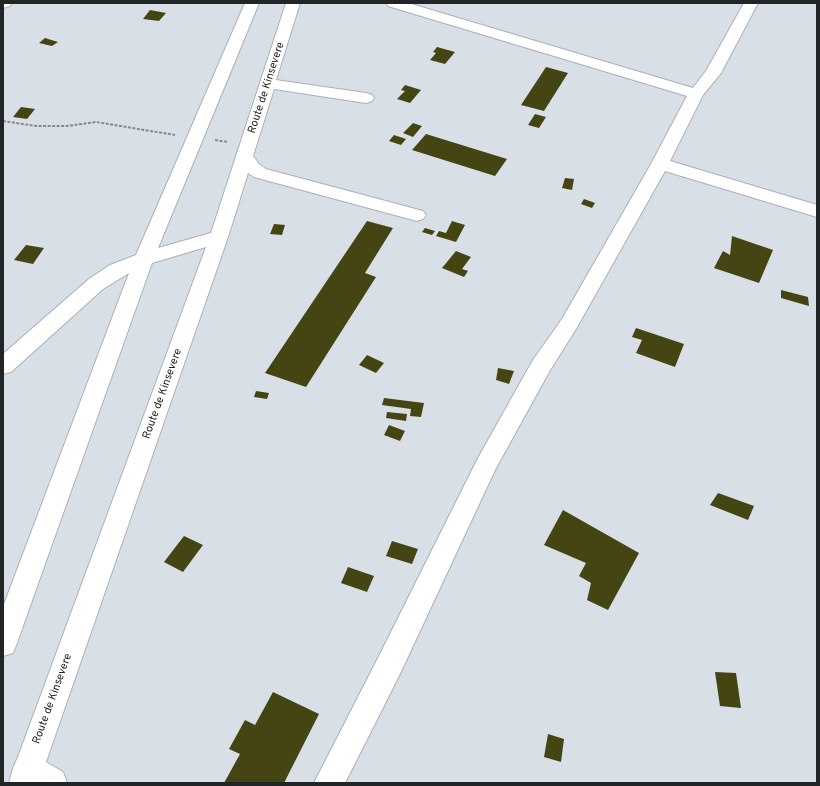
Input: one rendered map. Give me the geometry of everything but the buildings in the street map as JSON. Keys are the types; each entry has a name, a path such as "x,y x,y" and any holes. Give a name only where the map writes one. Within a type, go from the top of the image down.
{"street":[{"path":"3,643 144,259 252,3"},
{"name":"Route de Kinsevere","path":"34,778 219,237 269,84 293,3"},
{"path":"393,3 696,94"},
{"path":"329,783 389,666 486,465 527,391 569,324 660,164 696,94 713,73 750,3"},
{"path":"269,84 366,98"},
{"path":"247,151 253,168 260,173 417,215"},
{"path":"660,164 817,211"},
{"path":"4,363 96,284 117,270 144,259 219,237"}],"path":[{"path":"3,122 36,126 96,122 108,123 196,138 247,151"}]}
